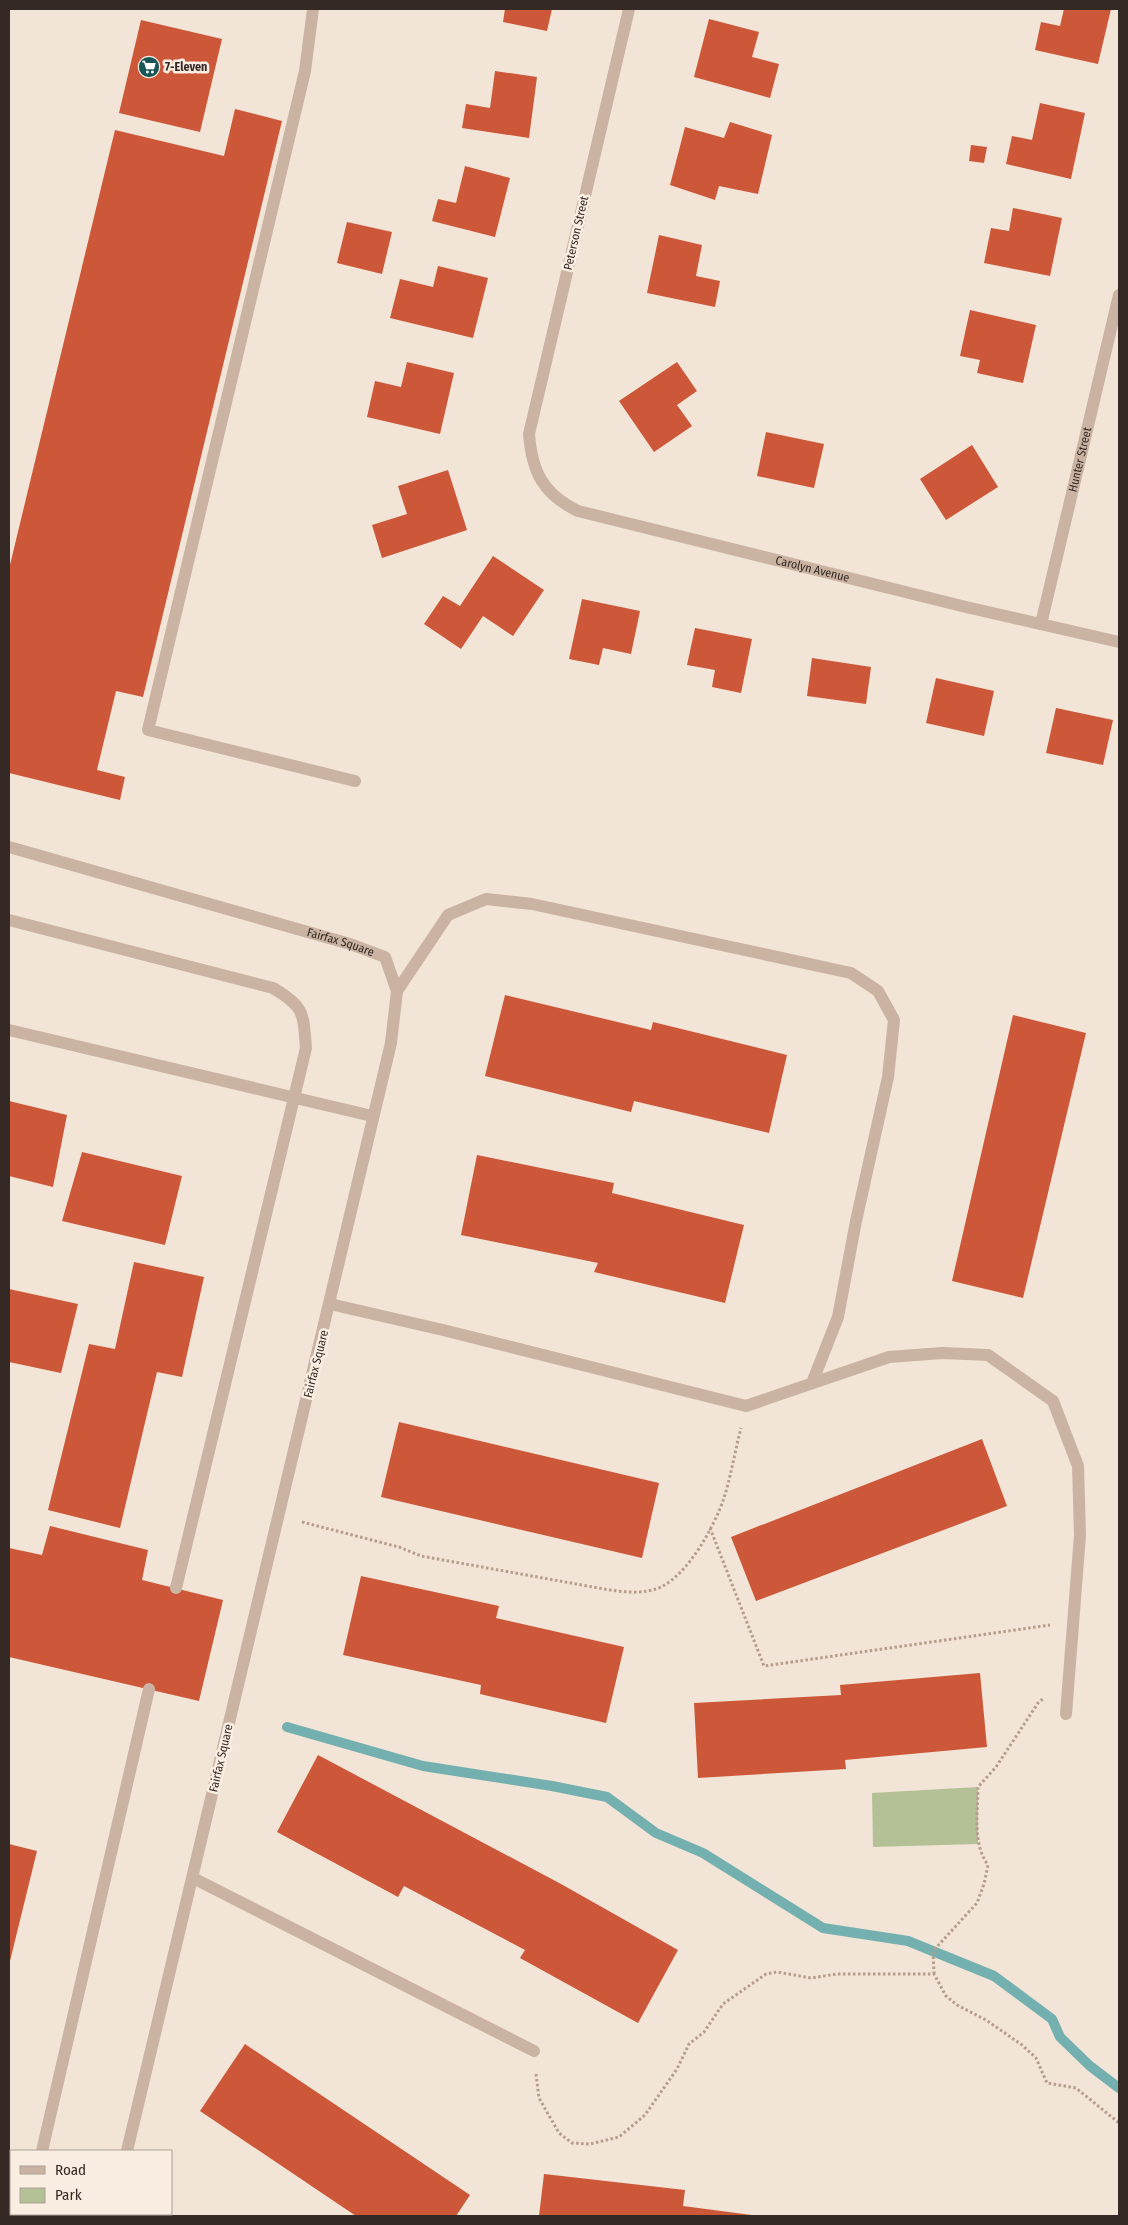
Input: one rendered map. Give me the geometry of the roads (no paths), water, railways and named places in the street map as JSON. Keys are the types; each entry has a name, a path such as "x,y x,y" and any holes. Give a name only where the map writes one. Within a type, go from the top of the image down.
{"street":[{"path":"313,9 305,71 148,730 356,781"},
{"name":"Peterson Street","path":"530,458 529,434 629,9"},
{"name":"Hunter Street","path":"1041,624 1119,295"},
{"name":"Carolyn Avenue","path":"530,458 543,485 564,504 578,511 966,607 1119,642"},
{"name":"Fairfax Square","path":"9,847 350,944 385,957 397,991 391,1043 372,1116 330,1304 127,2150"},
{"path":"397,991 448,915 486,899 532,904 851,973 878,991 894,1020 888,1077 856,1221 838,1317 812,1383"},
{"path":"9,920 273,988 290,998 304,1014 306,1048 292,1098 176,1588"},
{"path":"9,1030 372,1116"},
{"path":"330,1304 443,1330 746,1406 888,1357 942,1353 988,1355 1053,1401 1078,1466 1080,1534 1066,1714"},
{"path":"42,2150 149,1689"},
{"path":"193,1878 534,2051"}],"waterway":[{"path":"287,1727 423,1766 552,1786 607,1797 656,1833 703,1853 823,1928 908,1941 994,1976 1052,2019 1060,2037 1090,2066 1119,2088"}],"place":[{"name":"7-Eleven","path":"149,67"}]}
